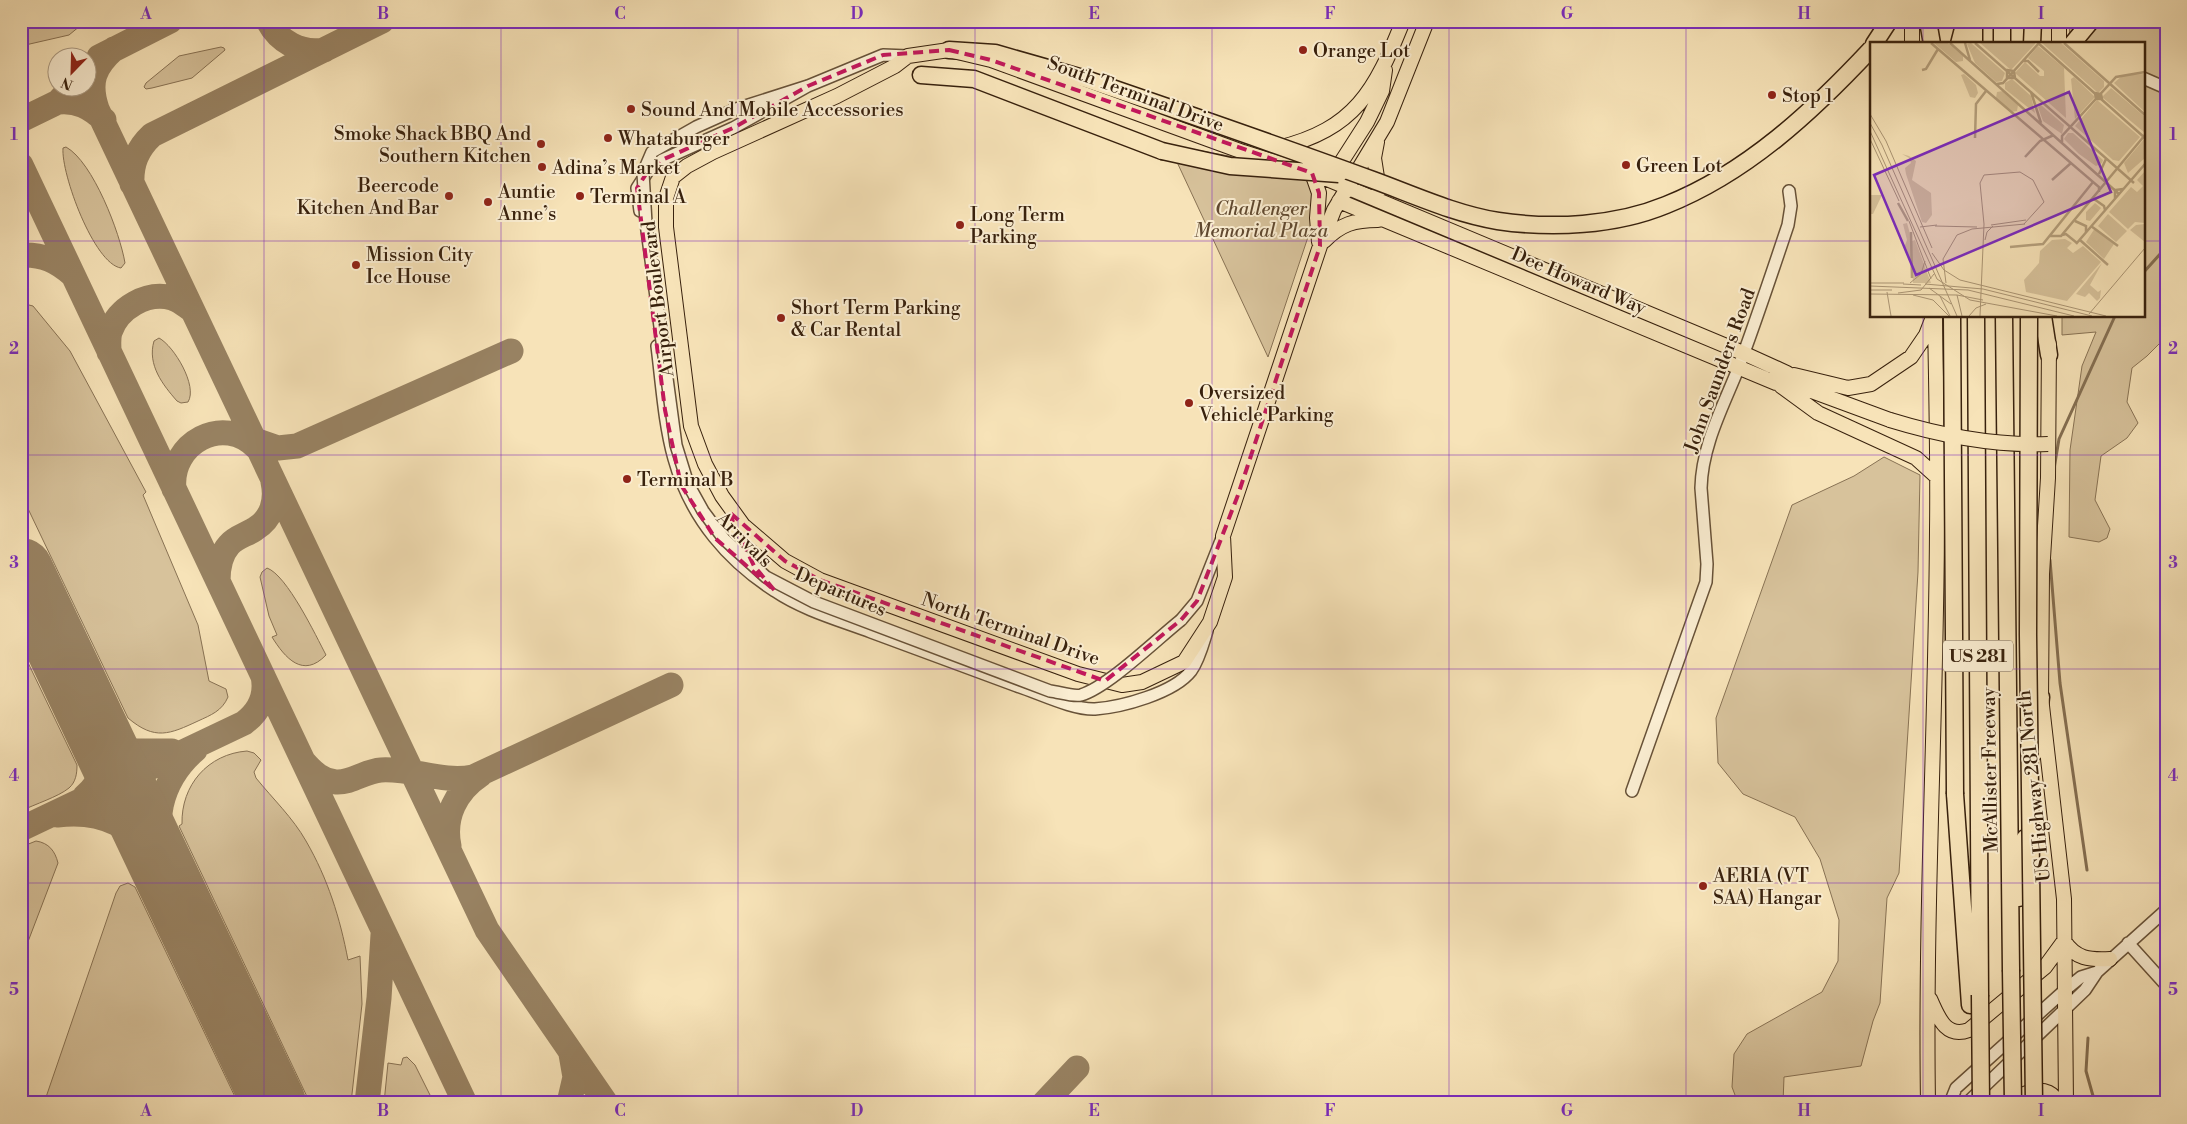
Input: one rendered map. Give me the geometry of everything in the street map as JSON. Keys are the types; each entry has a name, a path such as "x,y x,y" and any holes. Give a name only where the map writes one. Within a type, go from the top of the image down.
{"highway":[{"path":"1875,42 1889,21"},
{"path":"1928,21 1932,42"},
{"path":"1950,42 1952,21"},
{"path":"1960,42 1965,21"},
{"path":"1974,21 1974,42"},
{"path":"2002,21 2002,42"},
{"path":"2032,21 2032,42"},
{"path":"2065,42 2091,21"},
{"path":"949,50 995,53 1086,79 1468,215 1498,221 1550,225 1633,216 1667,205 1707,185 1753,157 1834,89 1870,49"},
{"path":"921,75 974,79 1180,156 1230,166 1363,177"},
{"path":"1952,318 1955,794 1975,1000"},
{"name":"McAllister Freeway","path":"1976,318 1975,1000 1981,1061 1981,1103"},
{"name":"McAllister Freeway","path":"2004,318 2012,1103"},
{"path":"2029,318 2028,635 2034,1103"},
{"path":"2043,318 2049,355"},
{"path":"2010,970 2041,697"}],"main road":[{"path":"1243,152 1277,148 1302,142 1346,118 1365,99 1386,62 1403,21"},
{"path":"1223,536 1320,246 1338,201 1386,122 1426,21"},
{"path":"1912,21 1912,42"},
{"path":"2059,21 2064,42"},
{"name":"South Terminal Drive","path":"908,56 949,50 991,60 1243,152 1348,186"},
{"name":"Airport Boulevard","path":"722,496 705,464 691,426 666,227 665,208 668,187 673,178 683,170 713,152 836,96 895,66 908,56"},
{"path":"1338,201 1332,191 1330,179 1367,122 1382,91 1386,62"},
{"path":"1379,135 1374,158 1376,176 1380,192 1393,205"},
{"path":"1312,173 1319,193 1317,218 1320,246"},
{"name":"Dee Howard Way","path":"1348,186 1743,353 1787,373 1806,389"},
{"name":"Dee Howard Way","path":"1338,201 1776,383 1806,389 1890,420 1960,439 1998,443 2048,444"},
{"path":"1320,246 1333,232 1358,220 1384,220"},
{"path":"1408,230 1413,225 1456,240 1480,242"},
{"path":"1787,373 1848,388 1871,384 1892,372 1911,357 1926,335 1933,318"},
{"path":"1928,1103 1928,993 1937,539 1934,318"},
{"name":"US Highway 281 North","path":"2050,318 2048,478 2042,574 2041,697 2064,899 2066,1103"},
{"path":"1776,383 1818,414 1916,458 1937,477"},
{"name":"North Terminal Drive","path":"722,496 743,525 785,562 820,580 1078,674 1122,685 1142,682 1184,662 1210,622 1225,576 1223,536"},
{"path":"1928,993 1941,1023 1947,1029 1962,1033 1969,1030 2045,967 2064,941 2073,952 2083,958 2110,959"},
{"path":"2012,1103 2022,1094 2037,1090 2050,1094 2058,1103"}],"street":[{"path":"808,86 882,55 908,56"},
{"path":"2144,78 2166,88"},
{"name":"Departures","path":"808,86 736,109 696,127 652,152 643,173 646,223 676,444 688,484 703,511 724,539 766,577 814,602 1050,691 1080,696 1100,685 1181,620 1197,601 1223,536"},
{"name":"Arrivals","path":"808,86 733,128 662,160 648,171 637,188 672,458 679,479 697,514 715,538 738,562 775,591 820,613 1070,704 1094,709 1136,701 1172,687 1191,671 1202,648 1210,622"},
{"name":"John Saunders Road","path":"1632,791 1706,582 1707,564 1701,475 1708,442 1738,367 1788,225 1791,206 1789,191"},
{"path":"1568,296 1573,282"},
{"path":"743,525 744,547 754,566 775,591"},
{"path":"1967,1103 2085,990 2097,972 2110,959 2166,910"},
{"path":"2128,944 2166,985"},
{"path":"1950,1103 1956,1088 2065,990 2082,977 2097,972"}],"highlighted area":[{"path":"949,50 991,60 1312,173 1319,193 1320,246 1238,495 1197,601 1181,620 1105,681 820,580 785,561 728,511 754,566 775,591 715,538 681,485 665,410 637,188 648,171 662,160 733,128 808,86 883,55"}],"green space":[{"path":"21,21 86,21 69,35 21,46"},
{"path":"2070,21 2166,21 2166,337 2132,368 2127,402 2138,423 2127,438 2101,456 2095,500 2110,529 2107,538 2099,542 2069,537 2070,450 2082,366 2096,332 2062,335 2062,318 2144,318 2144,42 2069,42"},
{"path":"221,47 225,50 192,78 152,88 146,89 144,87 146,83 179,56"},
{"name":"Challenger Memorial Plaza","path":"1169,145 1229,156 1306,179 1317,200 1313,222 1268,357"},
{"path":"66,147 86,167 104,199 122,250 125,263 121,268 111,263 100,251 81,216 67,177 63,148"},
{"path":"21,305 33,306 70,351 146,492 143,495 198,625 209,681 226,689 228,697 226,702 216,712 171,732 163,733 146,730 128,718 21,494"},
{"path":"159,338 171,349 183,367 190,386 188,402 181,403 177,401 158,374 152,350 154,341"},
{"path":"1884,457 1920,475 1918,572 1899,873 1887,898 1880,1003 1873,1021 1861,1066 1784,1077 1783,1103 1738,1103 1732,1087 1734,1054 1747,1034 1822,992 1838,961 1839,920 1820,859 1795,817 1743,794 1718,763 1716,718 1792,505 1854,476"},
{"path":"267,568 275,573 283,582 308,621 326,655 318,662 310,665 295,663 283,652 272,637 277,635 269,616 260,577"},
{"path":"21,648 77,765 75,780 69,788 21,811"},
{"path":"247,751 254,753 261,760 254,772 256,778 295,824 314,855 332,899 348,960 360,956 362,1004 351,1103 310,1103 179,826 182,824 186,797 200,774 220,758 233,753"},
{"path":"36,841 51,848 58,863 21,960 21,847"},
{"path":"128,883 135,887 238,1103 44,1103 116,893 120,886"},
{"path":"407,1057 415,1065 434,1103 384,1103 388,1063 401,1065 403,1058"}],"waterway":[{"path":"2144,272 2161,253 2166,241"},
{"path":"2054,469 2059,439 2114,318"},
{"path":"2050,560 2060,683 2087,870"},
{"path":"2088,1038 2086,1071 2095,1103"}],"taxiway":[{"path":"99,57 170,21"},
{"path":"268,21 278,35 292,45 307,50 324,50"},
{"path":"132,184 136,157 142,146 152,135 382,21"},
{"path":"114,49 97,69 93,83 97,109 487,930 606,1103"},
{"path":"21,120 58,102 62,98"},
{"path":"58,102 71,102 83,105 94,111 104,120"},
{"path":"21,165 465,1103"},
{"path":"21,255 49,259 73,275"},
{"path":"109,352 109,334 114,323 135,303 144,299 162,296 178,300 192,310"},
{"path":"246,437 278,448 297,446 511,351"},
{"path":"174,489 175,473 180,458 189,447 201,438 215,433 229,433 244,438 257,448"},
{"path":"218,581 220,562 223,553 229,545 266,520 274,502 273,482"},
{"path":"21,829 244,723 250,718 261,702 264,690 263,676"},
{"path":"304,762 322,778 336,782 348,781 369,772 381,770 404,771 450,778 473,777 671,685"},
{"path":"101,738 125,751 172,751"},
{"path":"85,796 97,783 102,770 101,738"},
{"path":"163,869 159,836 161,805 173,776 195,750"},
{"path":"449,846 448,825 453,806 464,789 480,775"},
{"path":"57,815 90,815 104,818 128,831 139,840 160,865"},
{"path":"367,1103 379,998 383,935"},
{"path":"569,1103 575,1077 571,1054"},
{"path":"1044,1103 1077,1068"}],"runway":[{"path":"21,570 274,1103"}],"place":[{"name":"Orange Lot","path":"1303,50"},
{"name":"Stop 1","path":"1772,95"},
{"name":"Sound And Mobile Accessories","path":"631,109"},
{"name":"Whataburger","path":"608,138"},
{"name":"Smoke Shack BBQ And Southern Kitchen","path":"541,144"},
{"name":"Green Lot","path":"1626,165"},
{"name":"Adina’s Market","path":"542,167"},
{"name":"Beercode Kitchen And Bar","path":"449,196"},
{"name":"Terminal A","path":"580,196"},
{"name":"Auntie Anne’s","path":"488,202"},
{"name":"Long Term Parking","path":"960,225"},
{"name":"Mission City Ice House","path":"356,265"},
{"name":"Short Term Parking & Car Rental","path":"781,318"},
{"name":"Oversized Vehicle Parking","path":"1189,403"},
{"name":"Terminal B","path":"627,479"},
{"name":"AERIA (VT SAA) Hangar","path":"1703,886"}]}
